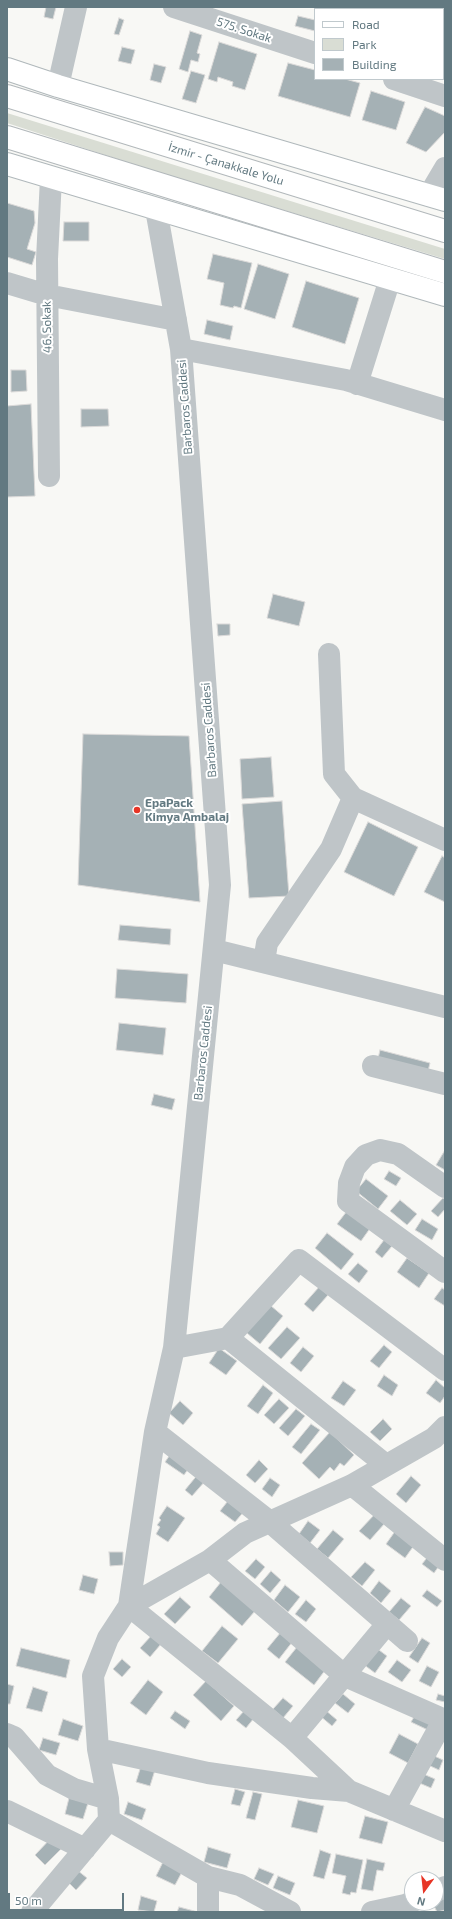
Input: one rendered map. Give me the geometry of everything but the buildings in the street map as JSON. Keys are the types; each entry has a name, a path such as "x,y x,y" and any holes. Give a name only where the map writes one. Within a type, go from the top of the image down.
{"main road":[{"path":"7,69 58,86 437,197"},
{"name":"İzmir - Çanakkale Yolu","path":"7,96 445,231"},
{"path":"7,137 445,272"},
{"path":"7,164 445,295"}],"street":[{"path":"58,86 76,7"},
{"name":"575. Sokak","path":"174,7 314,53"},
{"path":"397,80 445,96"},
{"path":"437,197 445,168"},
{"name":"46. Sokak","path":"49,476 47,259 51,178"},
{"name":"Barbaros Caddesi","path":"129,1606 155,1432 174,1348 220,885 181,349 156,209"},
{"path":"357,384 390,279"},
{"path":"7,282 47,295 176,320"},
{"path":"181,349 357,384 445,410"},
{"path":"329,654 334,774 354,798 445,840"},
{"path":"264,962 267,943 332,849 354,798"},
{"path":"214,950 445,1007"},
{"path":"373,1066 445,1084"},
{"path":"445,1187 398,1154 380,1150 366,1155 355,1167 349,1183 348,1201 445,1272"},
{"path":"174,1348 228,1338 299,1260 445,1370"},
{"path":"228,1338 386,1465"},
{"path":"155,1432 270,1522 407,1641"},
{"path":"32,1912 85,1849 108,1810 98,1749 93,1676 108,1638 129,1606 210,1560 245,1533 352,1485 386,1465 441,1437"},
{"path":"352,1485 445,1560"},
{"path":"210,1560 345,1676 445,1719 394,1810"},
{"path":"129,1606 292,1738 349,1791"},
{"path":"292,1738 387,1624"},
{"path":"7,1734 14,1737 47,1775 74,1789 108,1810 208,1878 240,1885 290,1912"},
{"path":"98,1749 208,1773 312,1788 349,1791 445,1831"},
{"path":"7,1811 85,1849"},
{"path":"208,1878 208,1912"},
{"path":"372,1912 404,1905"}],"green space":[{"path":"7,113 445,249 445,259 145,168 7,123"}],"place":[{"name":"EpaPack Kimya Ambalaj","path":"137,810"}]}
